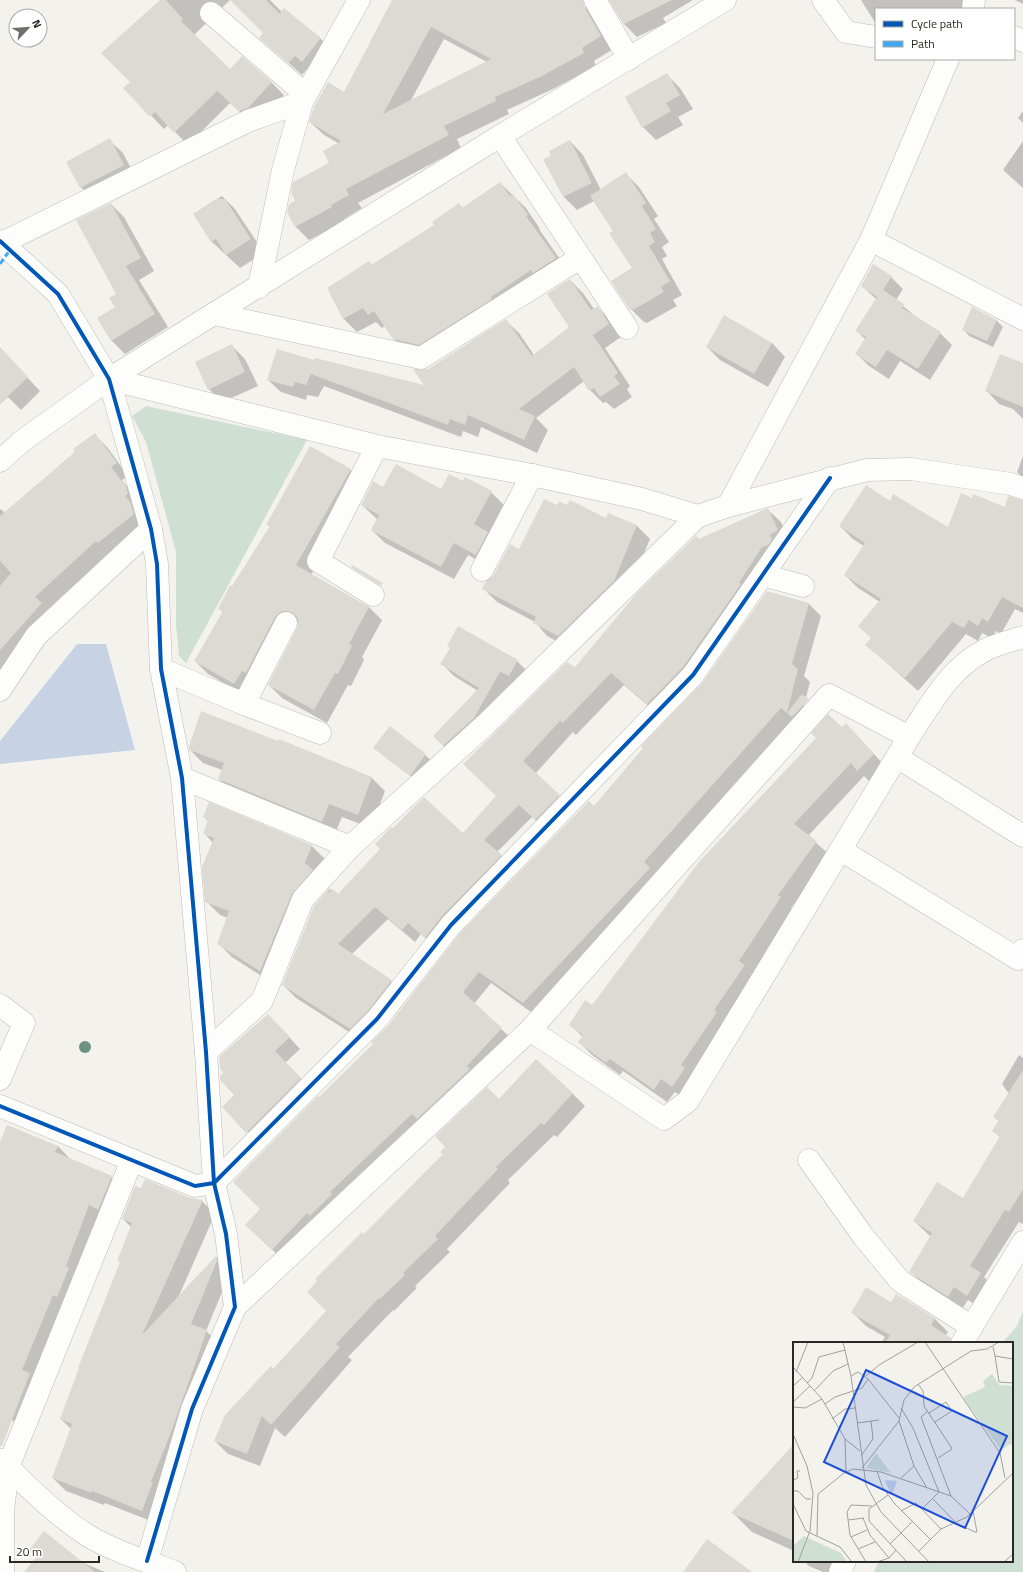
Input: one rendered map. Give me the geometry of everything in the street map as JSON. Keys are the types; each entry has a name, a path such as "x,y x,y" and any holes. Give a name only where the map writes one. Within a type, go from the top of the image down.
{"street":[{"path":"259,287 283,170 304,98 359,0"},
{"path":"595,0 629,59"},
{"path":"0,461 22,441 109,380 500,136 725,0"},
{"path":"823,0 846,32 875,38"},
{"path":"212,12 304,98"},
{"path":"728,506 871,240 948,60"},
{"path":"235,1307 226,1234 214,1183 206,1052 182,778 162,669 157,564 151,530 109,380 58,294 1,242 248,121 304,98"},
{"path":"500,136 627,328"},
{"path":"871,240 1023,319"},
{"path":"214,314 421,358 580,258"},
{"path":"109,380 377,446 532,475 642,499 698,516"},
{"path":"373,594 318,561 377,446"},
{"path":"206,1052 262,1001 303,899 350,847 485,724 698,516 728,506 830,478 867,470 911,469 1011,484 1023,488"},
{"path":"482,570 532,475"},
{"path":"0,1106 195,1186 214,1183 377,1019 451,925 693,675 830,478"},
{"path":"0,690 36,636 151,530"},
{"path":"763,574 803,586"},
{"path":"244,704 286,623"},
{"path":"530,1030 664,1119 688,1101 909,737 947,679 965,663 986,650 1023,637"},
{"path":"162,669 244,704 320,733"},
{"path":"147,1561 192,1409 235,1307 530,1030 829,695 909,737"},
{"path":"898,757 1023,836"},
{"path":"182,778 350,847"},
{"path":"841,850 1018,959 1023,950"},
{"path":"0,1005 24,1023 0,1079"},
{"path":"3,1572 4,1463 132,1160"},
{"path":"809,1160 863,1236 900,1280 967,1335 1023,1242"},
{"path":"4,1463 55,1510 87,1535 175,1572"},
{"path":"840,1572 845,1562"}],"shaded area":[{"path":"146,406 307,440 186,663 179,656 176,625 176,552 146,442 132,416"},
{"path":"1023,1311 1023,1572 874,1572 879,1562 1013,1562 1013,1342 1003,1342 1017,1326"}],"water":[{"path":"77,644 106,644 135,750 0,764 0,741"}],"building":[{"path":"160,0 166,0 183,19 181,21 230,69 242,56 272,82 248,108 239,111 217,91 174,133 155,112 150,117 123,88 130,82 101,53"},
{"path":"230,0 266,0 280,14 284,8 321,38 302,62 295,56 288,63 259,38 263,33"},
{"path":"392,0 583,0 584,6 601,36 582,48 584,53 540,77 495,97 496,101 444,126 449,135 346,189 349,195 331,205 332,207 295,227 287,212 289,204 295,201 291,193 293,182 329,163 323,151 341,141 309,122 314,107 328,82 344,92","holes":["431,27 491,59 383,114"]},
{"path":"609,0 672,0 624,24"},
{"path":"667,73 680,95 666,103 671,111 642,128 625,97"},
{"path":"110,138 124,165 80,188 66,162"},
{"path":"570,140 592,183 563,197 543,159 551,156 549,151"},
{"path":"626,172 646,203 642,206 656,229 650,233 655,242 649,246 670,281 661,287 664,292 633,310 632,308 630,310 611,281 632,268 609,233 613,231 590,196"},
{"path":"500,182 510,196 513,194 528,215 526,216 556,258 533,273 531,270 491,297 492,299 419,345 393,339 374,311 368,315 363,308 343,319 327,288 369,261 371,265 434,225 432,222 459,203 462,208"},
{"path":"216,199 225,199 251,239 226,255 216,239 211,242 193,214"},
{"path":"111,203 141,258 126,266 155,314 111,341 97,318 115,307 109,298 116,294 76,220"},
{"path":"873,264 892,276 883,290 904,304 902,308 941,332 918,369 887,350 876,367 855,354 866,337 855,331 877,297 861,286"},
{"path":"570,279 591,310 598,306 609,324 593,335 618,373 614,376 620,384 600,397 594,388 589,391 574,367 519,409 535,416 524,440 468,415 465,425 450,419 448,425 311,374 306,385 295,382 293,387 267,380 277,349 314,360 315,358 424,385 413,369 428,369 506,319 532,356 569,327 547,294"},
{"path":"972,307 997,320 987,341 962,330"},
{"path":"724,315 772,343 754,374 706,347"},
{"path":"232,344 245,372 208,390 195,362"},
{"path":"0,347 28,377 0,404"},
{"path":"1000,354 1023,363 1023,407 985,391"},
{"path":"95,433 117,463 111,467 126,486 128,494 125,496 130,502 134,514 98,543 96,541 35,597 42,603 0,650 0,586 11,573 0,561 0,516 75,452 73,449"},
{"path":"310,446 351,469 296,565 369,607 349,644 352,646 338,674 335,673 314,710 268,685 297,628 297,617 291,612 280,612 275,617 246,673 242,671 234,684 194,661 223,611 218,609 230,585 232,586 270,526 266,525"},
{"path":"396,464 441,489 449,474 463,481 465,477 492,491 474,524 488,532 476,555 454,543 441,567 371,530 379,515 361,505 373,481 383,487"},
{"path":"866,485 890,501 893,494 948,527 961,493 972,498 973,494 1005,507 1008,496 1023,500 1023,608 1002,597 988,622 982,618 978,626 969,620 964,628 952,622 905,678 865,645 871,638 858,626 881,599 844,575 865,543 839,526"},
{"path":"544,499 557,505 559,501 567,505 570,500 606,518 608,513 637,525 614,581 558,636 533,623 536,617 482,589 486,581 493,576 510,544 519,549"},
{"path":"768,508 778,530 770,535 772,540 768,545 762,547 739,583 741,584 683,667 647,704 611,673 563,723 560,721 523,761 560,795 535,820 519,805 484,840 502,855 442,916 425,938 408,923 402,930 375,907 338,944 392,980 368,1011 350,1029 282,985 314,906 330,887 328,893 333,889 338,894 380,849 375,844 391,827 393,828 424,797 463,833 496,796 463,764 567,662 575,667 637,593 696,536 699,539"},
{"path":"352,565 383,583 381,586 351,567"},
{"path":"767,591 809,603 792,664 798,669 787,713 781,708 644,862 650,868 523,1003 479,972 463,992 502,1028 467,1066 470,1069 417,1119 412,1114 330,1192 332,1194 310,1216 307,1213 272,1250 245,1225 260,1209 233,1182 318,1096 319,1097 373,1044 371,1042 387,1027 460,933 589,801 594,806 643,748 641,746 703,682"},
{"path":"458,626 518,660 509,676 500,672 474,718 443,746 433,736 479,688 440,664 450,648 447,646"},
{"path":"802,694 809,699 792,717 787,713"},
{"path":"201,711 278,741 279,739 372,777 358,815 329,804 322,822 218,779 224,763 189,750"},
{"path":"828,714 842,727 846,723 874,754 857,771 851,763 794,824 817,841 778,895 781,897 739,961 745,965 714,1010 717,1012 681,1065 685,1068 672,1087 661,1079 654,1090 610,1059 606,1063 578,1042 583,1035 569,1025 585,1000 592,1005 699,862 816,738 811,733"},
{"path":"390,726 426,754 410,776 373,748"},
{"path":"209,802 312,845 305,863 313,870 292,894 260,971 217,944 229,911 205,902 202,867 214,838 203,834 208,820 203,817"},
{"path":"268,1014 290,1037 275,1051 301,1078 246,1133 222,1107 234,1095 220,1080 220,1076 223,1073 220,1068 219,1057"},
{"path":"536,1059 573,1093 544,1125 541,1123 496,1167 498,1169 435,1236 438,1239 403,1273 405,1275 380,1299 379,1298 336,1344 340,1347 271,1425 262,1416 247,1454 214,1441 225,1415 271,1366 273,1369 326,1311 307,1292 317,1281 315,1279 362,1232 364,1234 443,1154 440,1152 445,1147 435,1136 487,1087 499,1099"},
{"path":"1023,1070 1023,1189 1009,1212 1005,1210 970,1266 981,1273 967,1296 954,1287 948,1297 909,1272 932,1233 913,1221 937,1182 963,1198 1000,1136 992,1131 999,1120 993,1117"},
{"path":"7,1125 58,1146 55,1152 112,1176 98,1210 89,1205 66,1266 69,1268 57,1297 53,1295 22,1370 30,1373 2,1446 0,1446 0,1142"},
{"path":"145,1179 190,1198 203,1200 142,1335 216,1256 217,1261 191,1324 207,1330 170,1435 151,1482 153,1482 142,1511 92,1491 91,1493 52,1478 72,1424 60,1419 78,1368 120,1262 117,1261 132,1223 122,1219 135,1186 141,1188"},
{"path":"866,1287 891,1302 896,1294 935,1318 931,1325 951,1338 950,1342 886,1342 890,1335 851,1313"},
{"path":"793,1445 793,1541 731,1513"},
{"path":"44,1531 95,1572 24,1572 37,1556 29,1550"},
{"path":"707,1539 752,1572 683,1572"}],"marked path":[{"path":"0,264 10,250"}],"cycle path":[{"path":"0,241 58,294 109,379 151,529 157,564 161,669 182,778 206,1052 214,1183 226,1234 235,1307 192,1409 147,1561"},
{"path":"0,1106 195,1186 214,1183 377,1019 451,925 693,675 830,478"}]}
